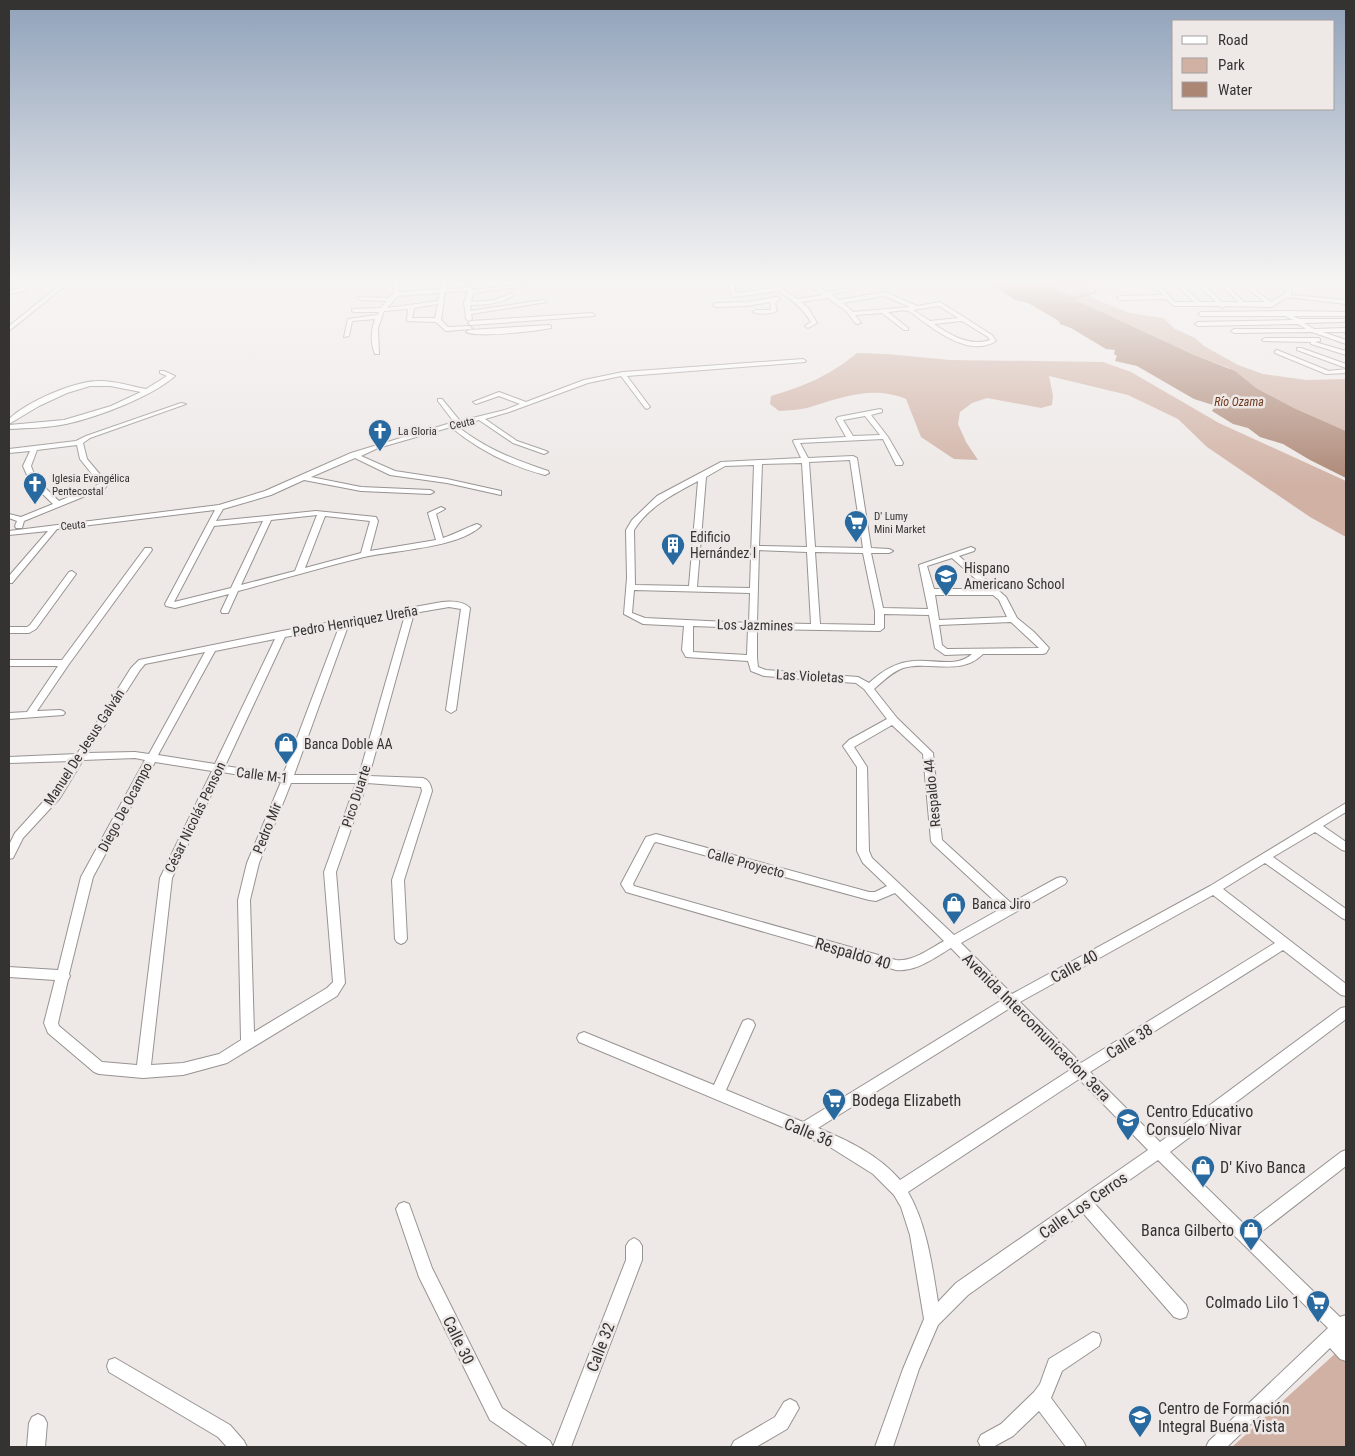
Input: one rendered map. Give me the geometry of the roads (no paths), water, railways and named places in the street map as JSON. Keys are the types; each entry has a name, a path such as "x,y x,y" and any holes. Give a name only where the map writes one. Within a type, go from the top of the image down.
{"street":[{"path":"1292,350 1277,352 1330,374 1346,371"},
{"path":"1302,350 1346,366"},
{"name":"Ceuta","path":"9,533 220,508 268,493 354,455 455,424 481,419 586,381 623,374 803,361"},
{"path":"9,427 65,422 113,407 147,391 172,376 162,372"},
{"path":"623,374 647,407"},
{"path":"10,420 27,409 84,385 98,383 147,391"},
{"path":"476,402 499,394 526,404"},
{"path":"440,400 455,424 475,442 502,458 546,473"},
{"path":"9,451 34,450 78,443 96,434 183,404"},
{"path":"850,438 839,419 842,416 880,411"},
{"path":"866,413 885,437 899,463"},
{"path":"481,419 515,442 544,452"},
{"path":"816,627 805,459 796,441 797,439 885,437"},
{"path":"9,516 21,520 99,489 104,484 84,459 78,443"},
{"path":"34,450 27,466 33,480 58,505"},
{"path":"354,455 393,473 447,481 498,493"},
{"path":"754,591 630,587 632,526 660,498 724,464 849,458 854,459 867,551 879,611 932,612"},
{"path":"689,623 687,650 689,655 752,658 758,462"},
{"path":"693,588 702,476"},
{"path":"302,478 360,489 430,492"},
{"path":"220,508 169,604 174,605 234,591 365,554 466,534 477,526"},
{"path":"440,540 432,513 441,509"},
{"path":"211,524 267,520 322,513 373,519 365,554"},
{"path":"299,572 322,513"},
{"path":"18,532 21,520"},
{"path":"225,611 267,520"},
{"path":"9,581 55,527"},
{"path":"756,548 889,551"},
{"path":"953,554 1003,599 1013,619 1031,634 1044,648 1043,651 946,652 940,650 924,565 953,554 971,548"},
{"path":"30,715 65,663 148,550"},
{"path":"9,630 29,630 72,574"},
{"name":"Los Jazmines","path":"630,587 628,614 642,621 877,629 881,626 879,611"},
{"path":"930,592 995,592"},
{"name":"Pedro Henriquez Ureña","path":"142,662 282,634 410,613 450,604 462,605 466,608 451,710"},
{"name":"Pico Duarte","path":"248,1043 332,992 339,984 330,872 363,779 410,613"},
{"path":"935,623 1013,619"},
{"name":"Pedro Mir","path":"248,1043 244,900 252,863 287,779 345,623"},
{"name":"César Nicolás Penson","path":"143,1072 166,878 282,634"},
{"name":"Diego De Ocampo","path":"143,1072 99,1068 53,1029 52,1023 87,877 211,649"},
{"path":"869,689 885,673 905,664 952,664 972,660 980,652"},
{"name":"Las Violetas","path":"752,658 754,669 758,672 853,678 863,682 893,720"},
{"name":"Manuel De Jesus Galván","path":"9,855 20,836 56,795 136,668 142,662"},
{"path":"9,663 65,663"},
{"path":"9,716 60,713"},
{"name":"Avenida Intercomunicacion 3era","path":"893,720 848,746 862,767 863,851 867,860 952,941 1159,1151 1341,1331 1346,1353"},
{"name":"Respaldo 44","path":"893,720 928,753 937,841 1010,909"},
{"name":"Calle M-1","path":"9,760 152,756 218,769 287,779 363,779 423,782 427,791 398,880 401,939"},
{"name":"Calle 40","path":"804,1129 1010,1001 1214,889 1346,807"},
{"path":"1316,827 1346,847"},
{"name":"Calle Proyecto","path":"630,889 627,884 650,840 656,838 869,896 876,897 895,888"},
{"path":"1266,858 1346,915"},
{"name":"Respaldo 40","path":"630,889 905,966 916,962 1061,881"},
{"path":"1214,889 1346,991"},
{"name":"Calle 38","path":"899,1189 1080,1071 1284,943"},
{"path":"9,972 64,976"},
{"name":"Calle Los Cerros","path":"884,1447 911,1369 932,1319 962,1289 1159,1151 1346,1012"},
{"path":"717,1094 748,1025"},
{"name":"Calle 36","path":"584,1038 835,1142 867,1159 899,1189 909,1211 921,1251 932,1319"},
{"path":"143,1072 182,1069 222,1059 248,1043"},
{"path":"1245,1235 1346,1157"},
{"path":"1084,1203 1180,1311"},
{"name":"Calle 30","path":"404,1209 425,1271 496,1414 544,1447"},
{"name":"Calle 32","path":"562,1447 634,1260 634,1246"},
{"path":"1215,1447 1312,1353 1341,1331"},
{"path":"986,1441 1006,1430 1040,1398 1047,1389 1056,1365 1093,1340"},
{"path":"115,1366 224,1431 238,1447"},
{"path":"1040,1398 1077,1447"},
{"path":"740,1447 781,1423 790,1408"},
{"path":"36,1447 38,1423"}],"water":[{"name":"Río Ozama","path":"1115,350 1183,350 1235,371 1256,388 1294,408 1346,431 1346,478 1283,444 1260,437 1248,428 1233,424 1212,411 1215,406 1194,399 1137,366 1115,361 1117,356 1114,354"}],"place":[{"name":"La Gloria","path":"380,452"},
{"name":"Iglesia Evangélica Pentecostal","path":"35,505"},
{"name":"D' Lumy Mini Market","path":"856,543"},
{"name":"Edificio Hernández I","path":"673,566"},
{"name":"Hispano Americano School","path":"946,597"},
{"name":"Banca Doble AA","path":"286,765"},
{"name":"Banca Jiro","path":"954,925"},
{"name":"Bodega Elizabeth","path":"834,1121"},
{"name":"Centro Educativo Consuelo Nivar","path":"1128,1141"},
{"name":"D' Kivo Banca","path":"1203,1188"},
{"name":"Banca Gilberto","path":"1251,1251"},
{"name":"Colmado Lilo 1","path":"1318,1323"},
{"name":"Centro de Formación Integral Buena Vista","path":"1140,1438"}]}
